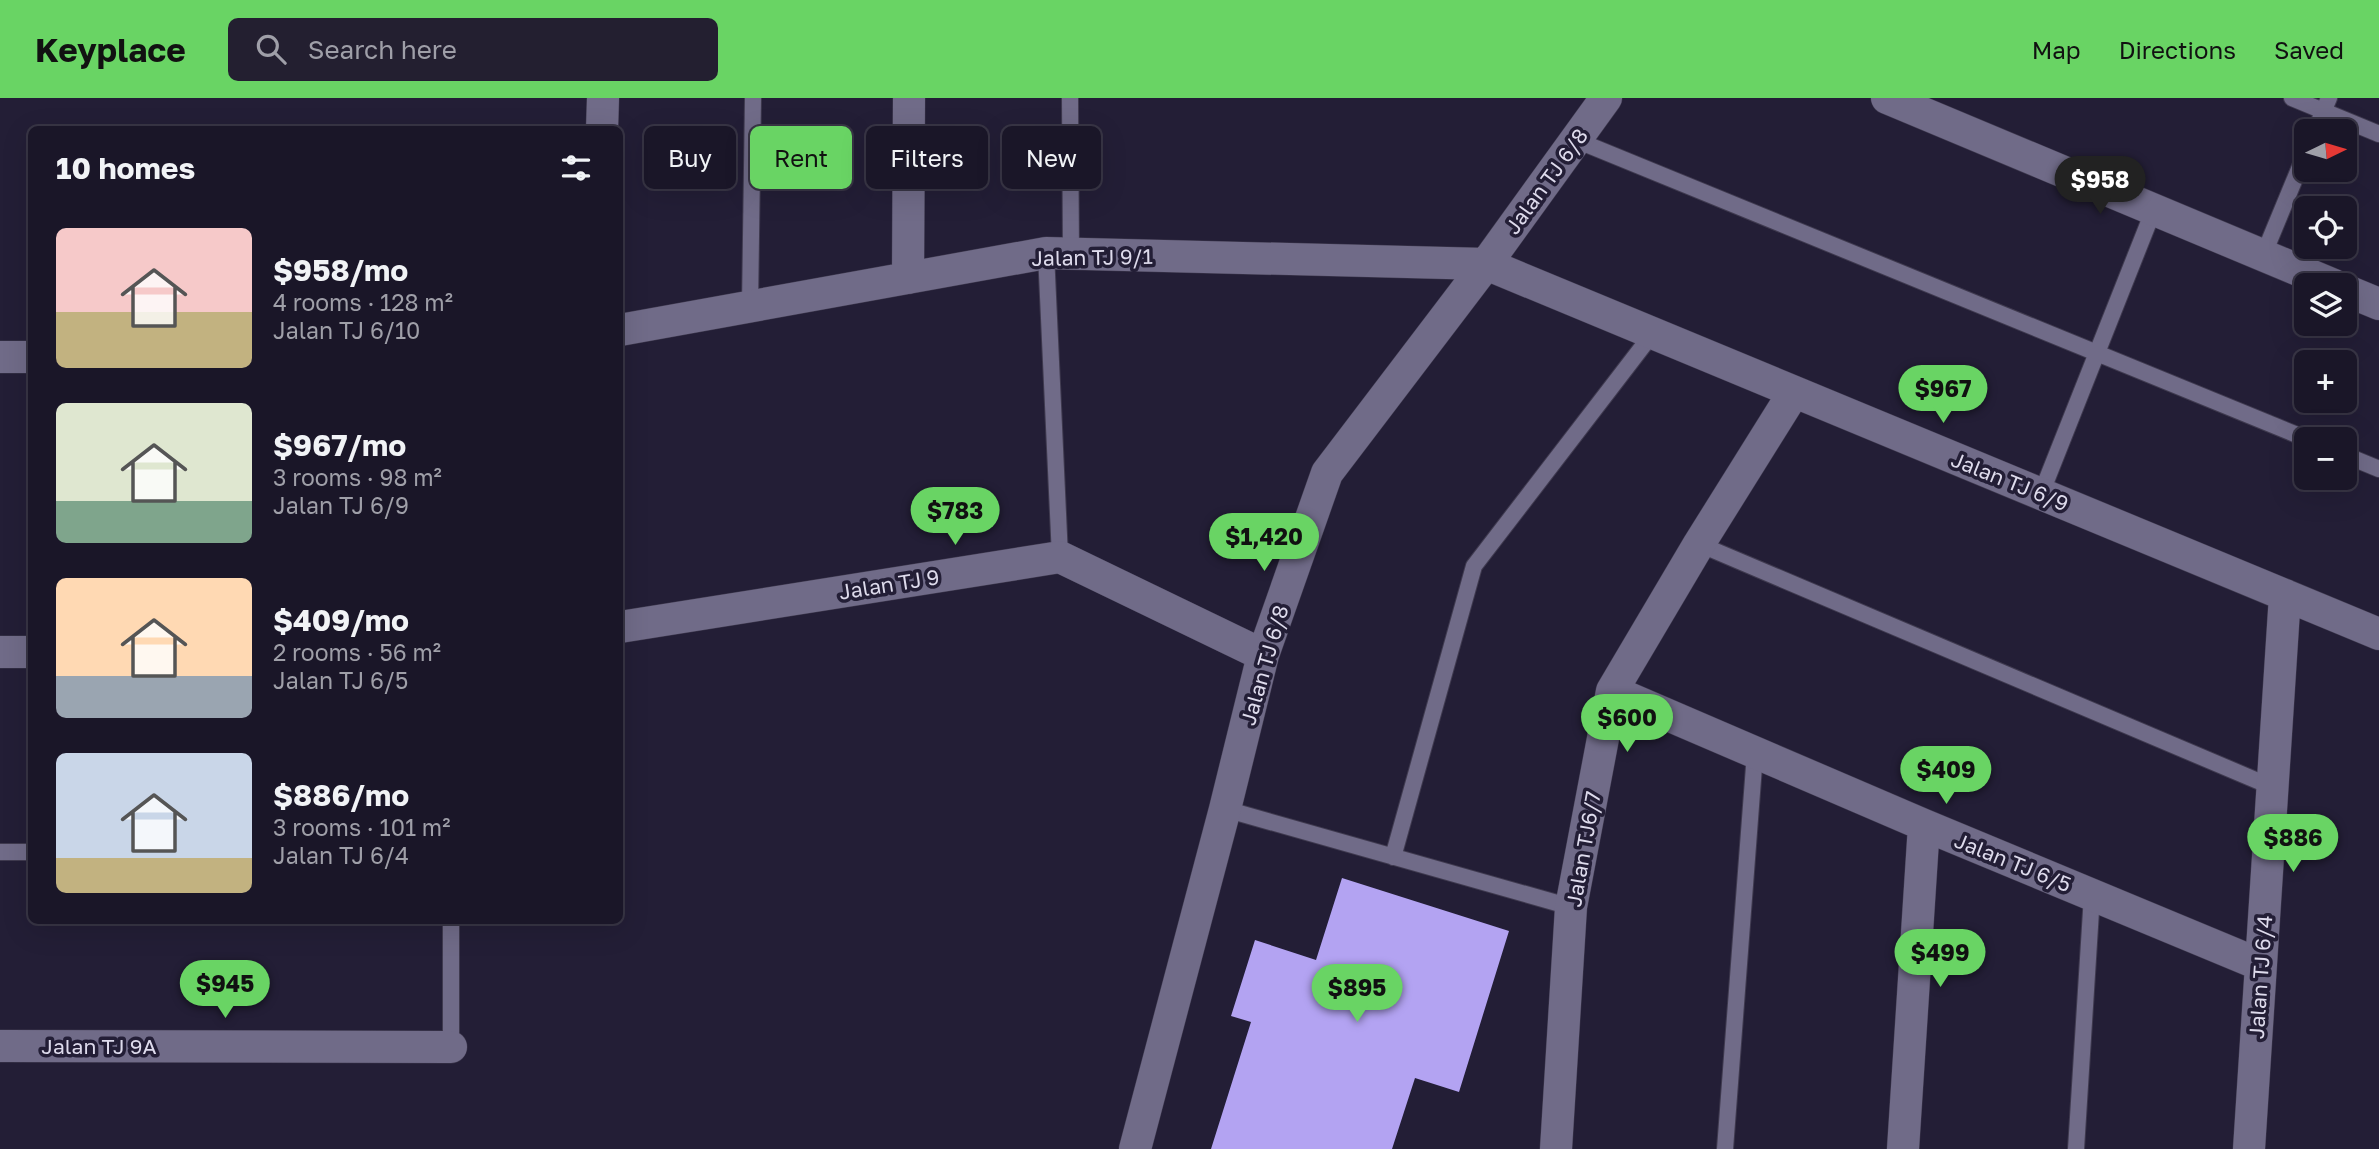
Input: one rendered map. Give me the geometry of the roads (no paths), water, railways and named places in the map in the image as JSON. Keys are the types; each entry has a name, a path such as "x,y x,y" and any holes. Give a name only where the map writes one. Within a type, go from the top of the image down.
{"street":[{"path":"602,126 603,98"},
{"path":"908,278 909,98"},
{"name":"Jalan TJ 6/8","path":"1135,1149 1263,655 1327,473 1486,264 1606,98"},
{"path":"1887,98 2305,273"},
{"name":"Jalan TJ 9/1","path":"623,329 1058,253 1486,264"},
{"name":"Jalan TJ 6/9","path":"1486,264 2379,634"},
{"path":"2357,295 2379,304"},
{"path":"0,357 28,357"},
{"name":"Jalan TJ6/7","path":"1556,1149 1572,907 1612,691 1699,544 1794,392"},
{"path":"1059,557 1263,655"},
{"name":"Jalan TJ 9","path":"623,627 1059,557"},
{"name":"Jalan TJ 6/4","path":"2249,1149 2285,595"},
{"path":"0,652 28,652"},
{"name":"Jalan TJ 6/5","path":"1612,691 2261,965"},
{"path":"1903,1149 1924,825"},
{"name":"Jalan TJ 9A","path":"0,1046 451,1047"}],"lane":[{"path":"750,306 753,98"},
{"path":"1059,557 1058,253 1070,98"},
{"path":"2292,98 2327,104 2379,134"},
{"path":"1576,140 2294,434"},
{"path":"2263,256 2294,181"},
{"path":"2041,494 2154,209"},
{"path":"1393,857 1474,566 1653,333"},
{"path":"2357,460 2379,469"},
{"path":"1699,544 2272,787"},
{"path":"1725,1149 1755,753"},
{"path":"1225,809 1572,907"},
{"path":"0,852 28,852"},
{"path":"2076,1149 2092,895"},
{"path":"451,924 451,1047"}]}
